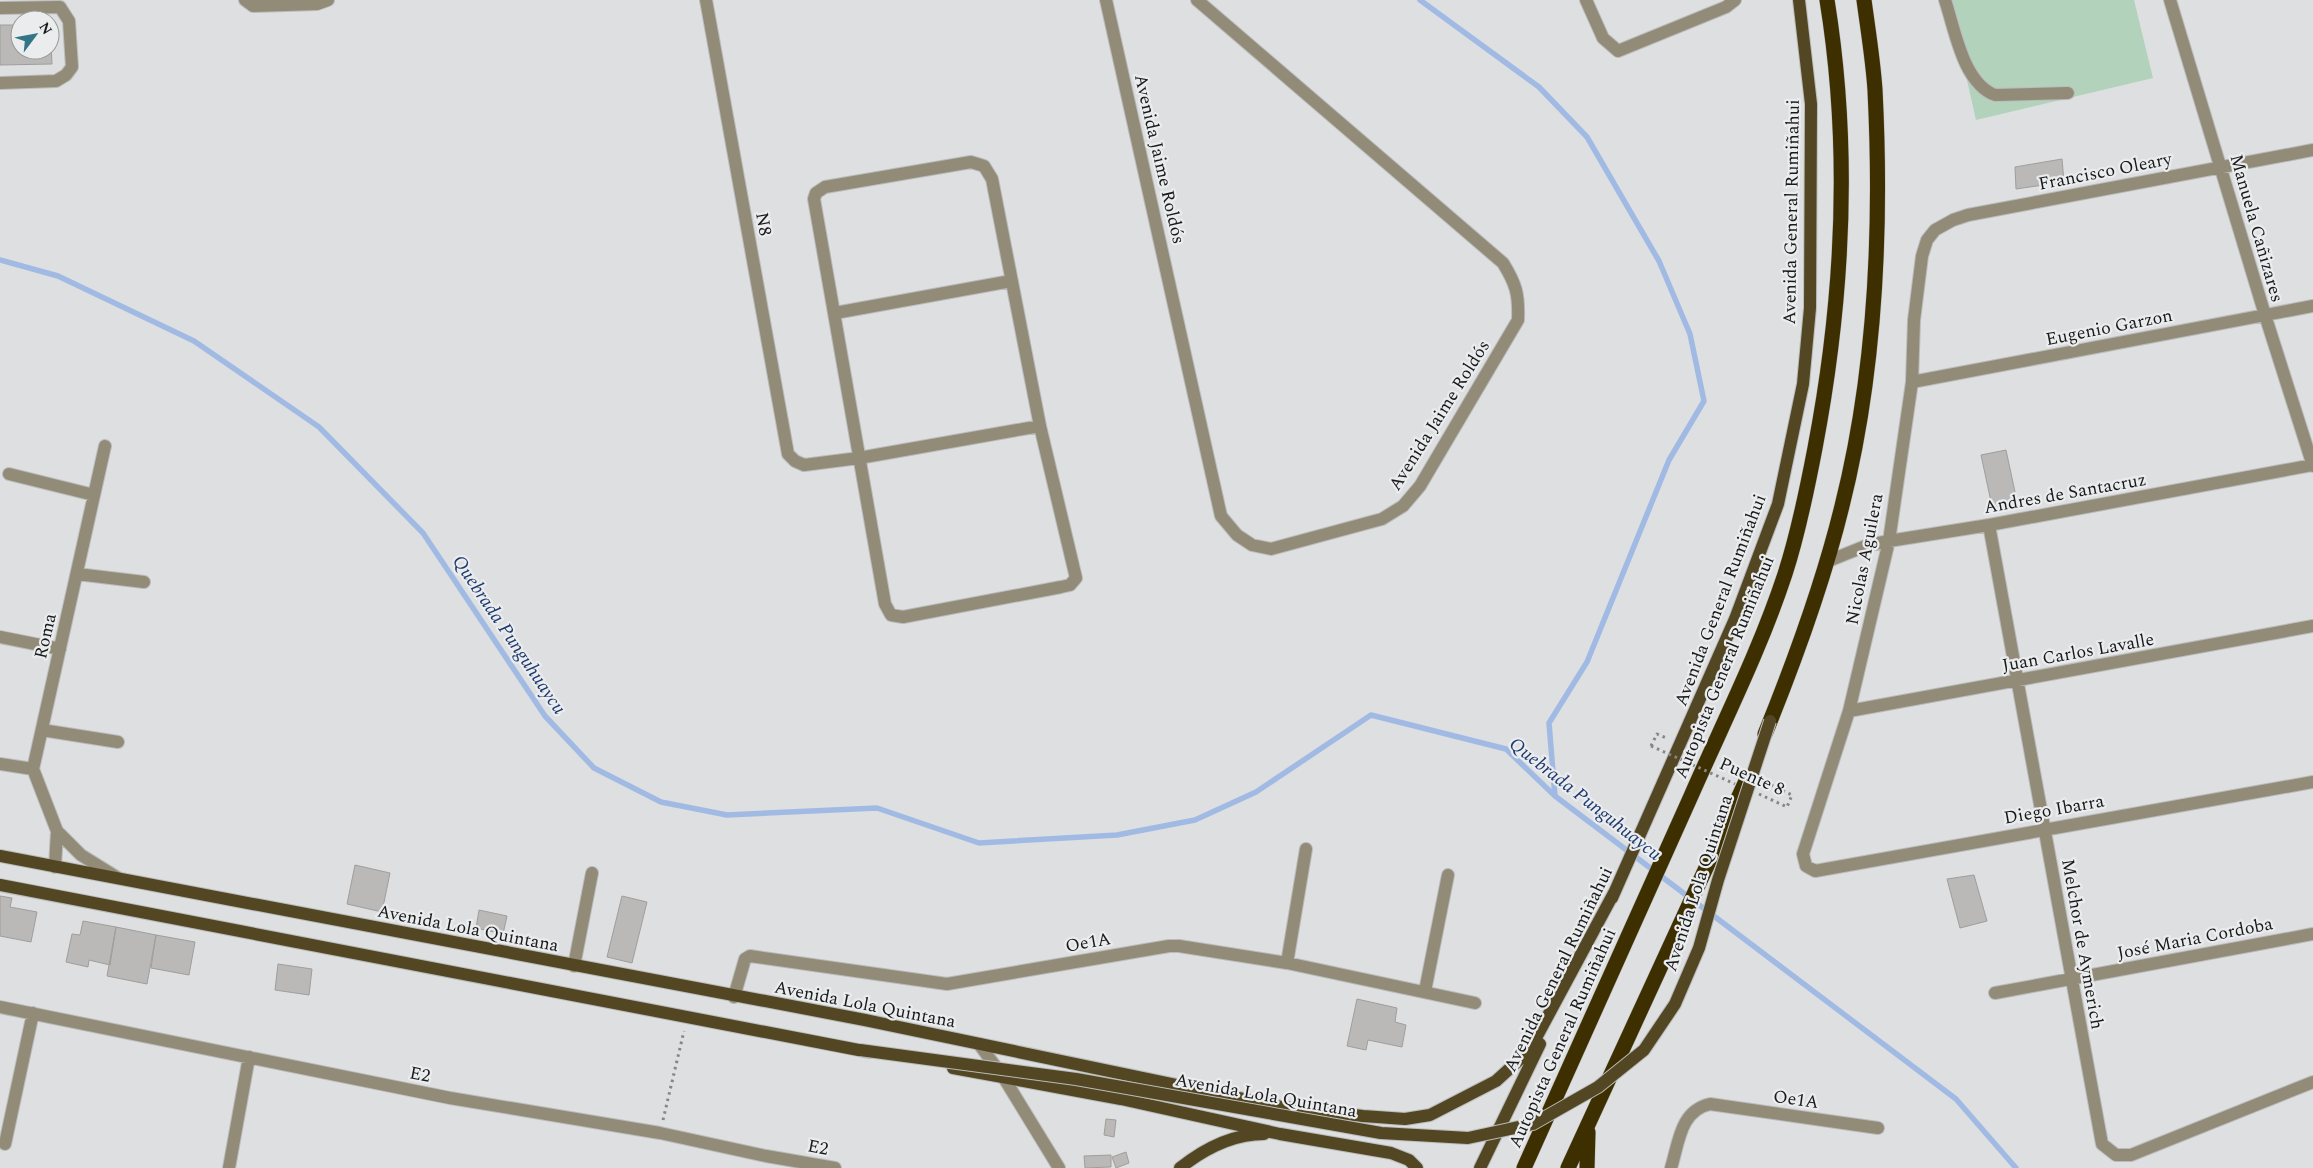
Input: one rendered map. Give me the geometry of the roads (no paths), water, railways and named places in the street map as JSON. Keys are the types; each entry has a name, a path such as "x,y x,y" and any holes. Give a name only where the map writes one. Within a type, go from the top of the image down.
{"highway":[{"name":"Autopista General Rumiñahui","path":"1524,1168 1746,672 1785,574 1807,490 1826,388 1840,246 1842,194 1839,123 1833,36 1827,0"},
{"path":"1568,1168 1745,781 1770,721 1799,650 1842,505 1855,443 1873,324 1877,197 1875,88 1864,0"},
{"path":"1586,1168 1588,1125"}],"main road":[{"name":"Avenida General Rumiñahui","path":"1480,1168 1638,844 1735,619 1778,504 1802,384 1810,308 1811,104 1799,0"},
{"name":"Avenida Lola Quintana","path":"860,1050 1076,1079 1381,1133 1468,1138 1533,1124 1598,1087 1644,1050 1675,1004 1699,948 1718,880 1770,721"},
{"name":"Avenida Lola Quintana","path":"0,856 121,881 865,1020 1282,1107 1371,1117 1405,1118 1430,1115 1496,1081 1529,1051 1615,891"},
{"name":"Avenida Lola Quintana","path":"0,885 687,1018 1121,1099 1280,1134 1391,1153 1409,1160 1417,1168"},
{"path":"1180,1168 1214,1146 1235,1138 1258,1134 1280,1134"}],"street":[{"path":"245,0 253,6 317,4 328,0"},
{"name":"N8","path":"706,0 788,454 795,461 804,465 859,458"},
{"name":"Avenida Jaime Roldós","path":"1106,0 1222,516 1237,535 1252,546 1271,549 1382,519 1403,506 1420,486 1518,320 1518,300 1515,283 1503,263 1197,0"},
{"path":"1586,0 1603,38 1618,51 1726,7 1735,0"},
{"path":"1945,0 1969,71 1984,91 1995,95 2068,93"},
{"name":"Manuela Cañizares","path":"2170,0 2265,315 2313,466"},
{"path":"0,8 60,7 69,21 72,67 66,75 56,81 0,83"},
{"name":"Francisco Oleary","path":"1922,256 1928,240 1935,230 1960,217 2313,150"},
{"path":"971,162 984,166 992,179 1040,426 1076,578 1070,585 903,616 891,615 885,604 835,313 814,199 816,192 825,187 971,162"},
{"name":"Nicolas Aguilera","path":"1805,862 1803,854 1806,839 1849,712 1889,541 1912,382 1914,320 1922,256"},
{"path":"835,313 1012,281"},
{"name":"Eugenio Garzon","path":"1912,382 2313,306"},
{"path":"859,458 1040,426"},
{"name":"Roma","path":"33,769 105,446"},
{"name":"Andres de Santacruz","path":"1826,562 1868,545 2313,466"},
{"path":"9,474 94,495"},
{"name":"Melchor de Aymerich","path":"1989,525 2046,828 2070,979 2102,1143 2106,1150 2116,1155 2126,1156 2146,1150 2313,1082"},
{"path":"77,574 144,582"},
{"name":"Juan Carlos Lavalle","path":"1849,712 2313,626"},
{"path":"0,637 60,649"},
{"path":"42,730 118,742"},
{"path":"0,764 33,769 57,831 81,855 121,881"},
{"name":"Diego Ibarra","path":"1805,862 1808,868 1814,871 2046,828 2313,782"},
{"path":"55,867 57,831"},
{"path":"1288,963 1306,849"},
{"path":"574,966 592,873"},
{"path":"1425,991 1448,875"},
{"name":"José Maria Cordoba","path":"1995,993 2313,934"},
{"name":"Oe1A","path":"734,997 745,959 750,956 947,984 1169,946 1288,963 1474,1003"},
{"name":"E2","path":"0,1007 450,1098 660,1133 766,1156 834,1168"},
{"path":"5,1144 32,1013"},
{"path":"979,1044 1004,1078 1060,1168"},
{"path":"230,1168 249,1057"},
{"name":"Oe1A","path":"1671,1168 1687,1117 1697,1107 1710,1104 1878,1128"}],"waterway":[{"path":"1420,0 1539,87 1587,137 1659,261 1690,334 1704,401 1669,460 1587,662 1549,723 1555,796"},
{"name":"Quebrada Punguhuaycu","path":"0,260 58,276 194,341 319,427 423,533 545,716 594,768 661,802 727,815 877,808 979,843 1117,835 1195,820 1256,792 1371,715 1506,749 1555,796 1956,1099 2016,1168"}]}
